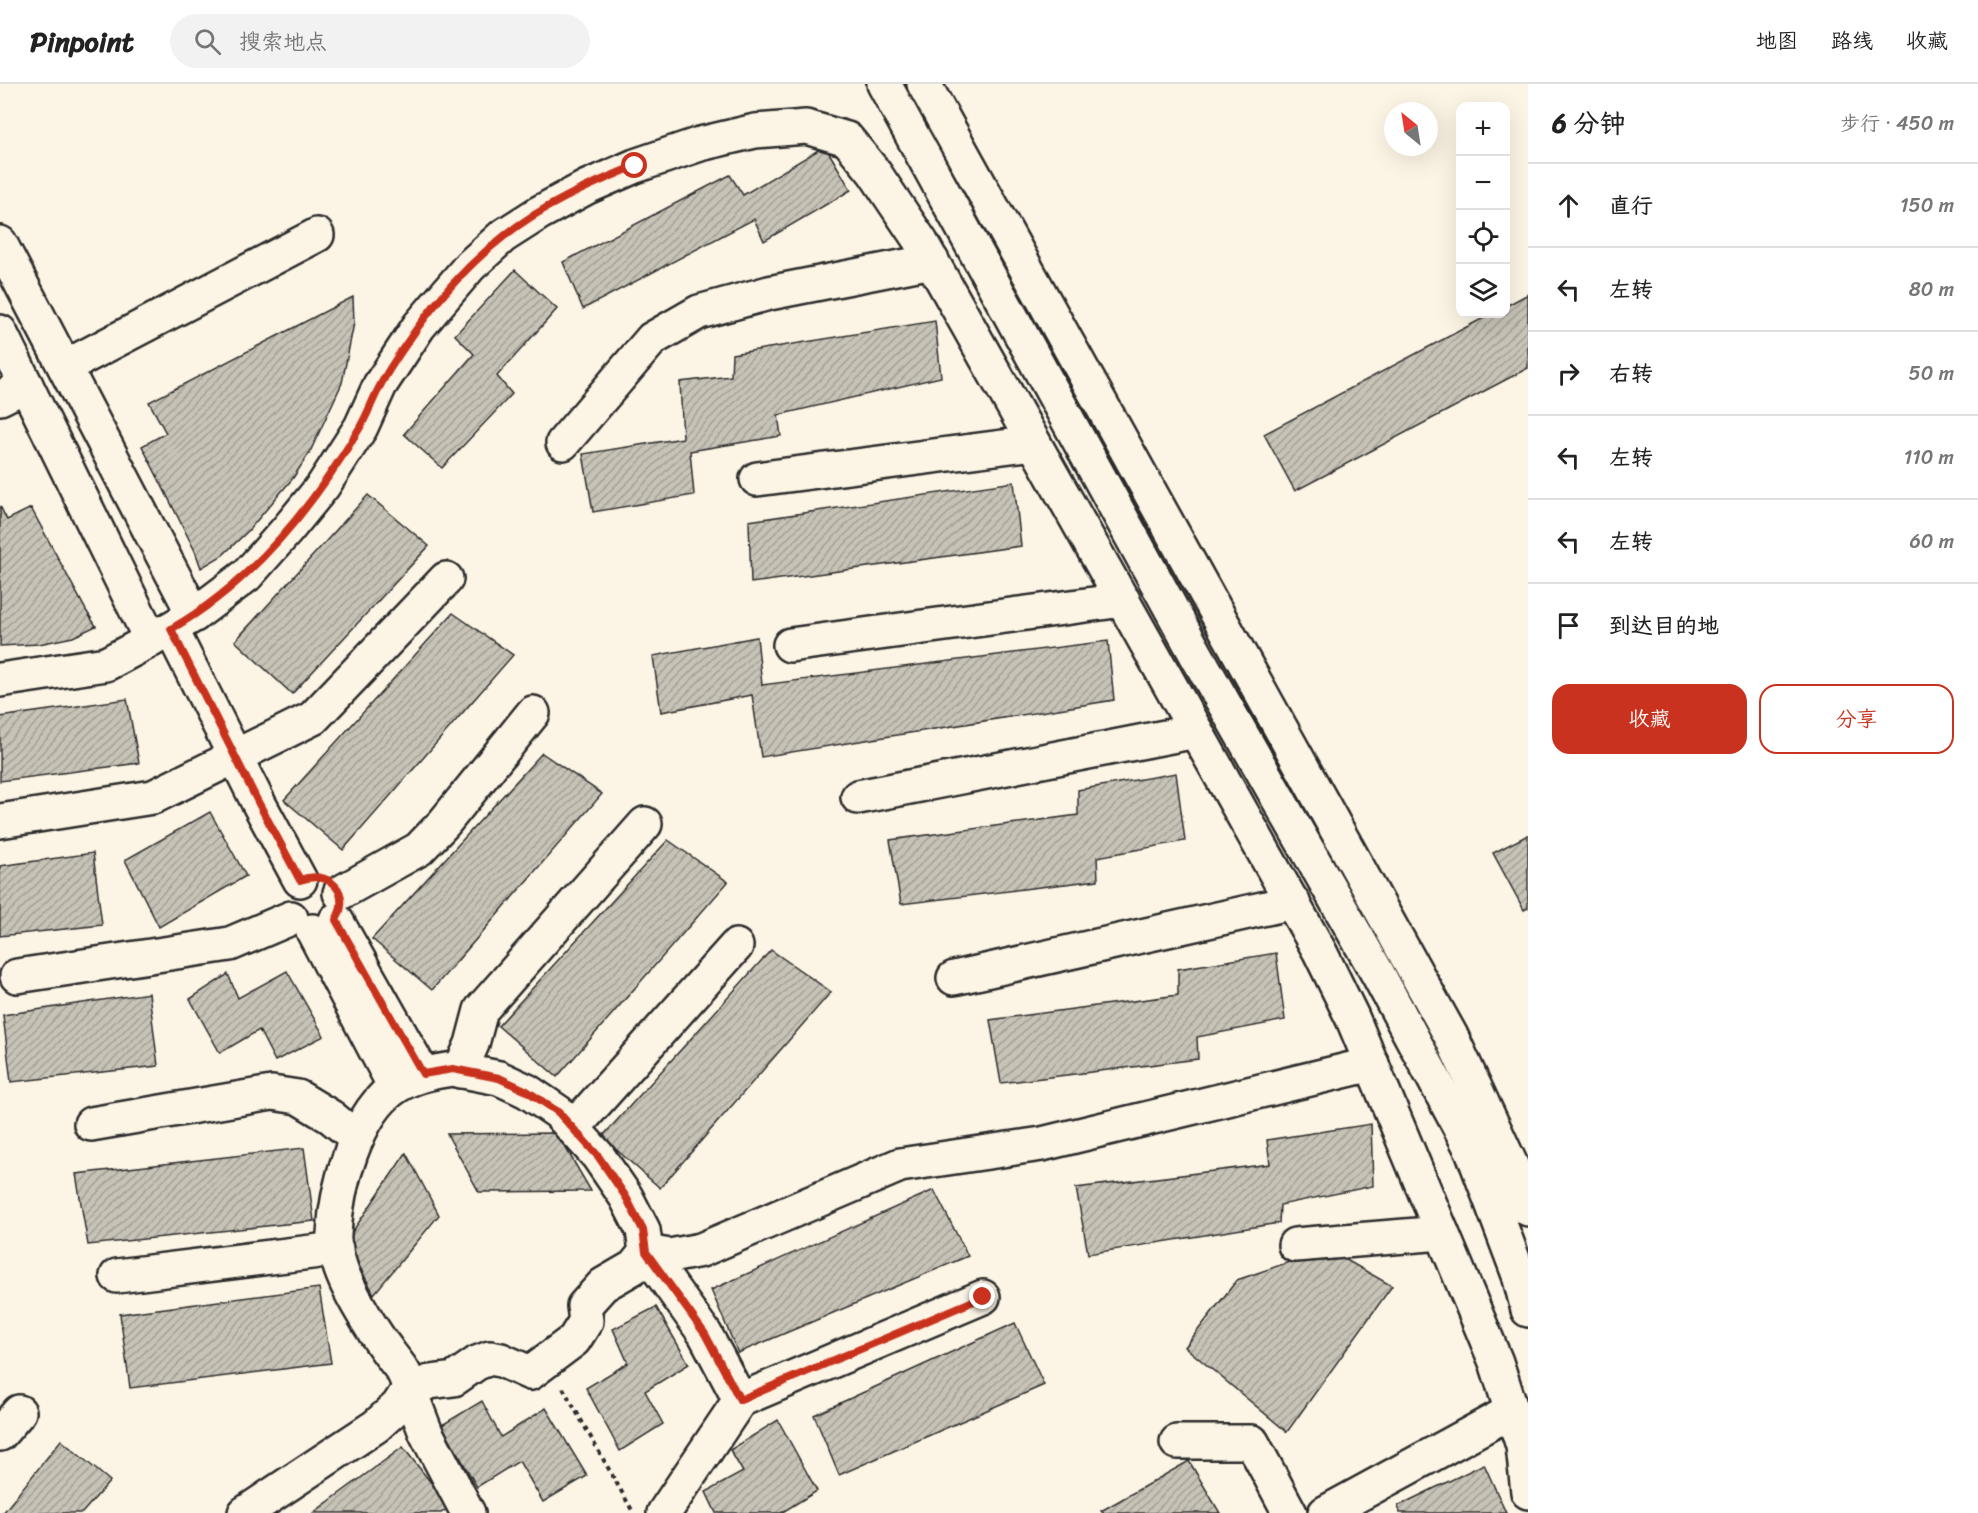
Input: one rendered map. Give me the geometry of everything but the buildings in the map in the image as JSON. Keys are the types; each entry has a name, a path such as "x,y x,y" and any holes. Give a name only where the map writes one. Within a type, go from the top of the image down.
{"street":[{"path":"884,84 1197,656 1378,974 1472,1150 1519,1275 1528,1310"},
{"path":"924,84 1451,1036 1518,1180 1528,1209"},
{"path":"0,680 106,664 172,628 247,575 323,486 361,427 380,386 419,326 470,266 504,236 539,213 586,187 635,166 700,144 755,131 806,127 847,139 874,172 921,242 1320,952 1352,1017 1496,1362 1523,1446 1528,1492"},
{"path":"65,367 318,235"},
{"path":"0,243 65,367 172,628 236,758 300,880 293,885 287,902 320,916 409,1081"},
{"path":"563,443 652,339 699,312 769,292 932,261"},
{"path":"0,332 13,392 172,628"},
{"path":"757,479 1034,442"},
{"path":"0,821 153,796 236,758 313,718 446,579"},
{"path":"790,645 1123,600"},
{"path":"17,976 230,944 320,916 419,849 444,823 533,713"},
{"path":"858,797 1196,731"},
{"path":"460,1071 472,1044 481,1010 645,824"},
{"path":"954,978 1293,902"},
{"path":"573,1128 736,946"},
{"path":"646,1252 670,1256 700,1251 900,1165 1042,1144 1372,1064"},
{"path":"468,1513 426,1433 409,1389 407,1376 386,1350 359,1305 340,1267 334,1237 339,1197 357,1138 373,1109 409,1081 453,1069 499,1078 527,1091 558,1112 598,1156 626,1197 643,1230 646,1252 705,1334 740,1400"},
{"path":"90,1124 272,1093 298,1097 331,1117 357,1138"},
{"path":"1295,1245 1442,1233"},
{"path":"117,1276 336,1249"},
{"path":"245,1513 376,1426 398,1406 409,1389 430,1382 454,1379 477,1363 490,1358 501,1360 530,1373 547,1362 574,1340 586,1321 585,1306 603,1285 634,1267 646,1252"},
{"path":"664,1513 740,1400 983,1297"},
{"path":"1325,1513 1512,1412"},
{"path":"1177,1442 1251,1442 1290,1513"}],"path":[{"path":"547,1362 634,1513"}],"route":[{"path":"635,166 586,187 539,213 504,236 470,266 419,326 380,386 361,427 323,486 287,530 247,575 194,615 171,629 300,880 309,876 319,876 328,879 340,893 342,903 336,920 423,1074 453,1069 499,1078 527,1091 558,1112 598,1156 626,1197 643,1230 646,1252 705,1334 740,1400 983,1297"}]}
